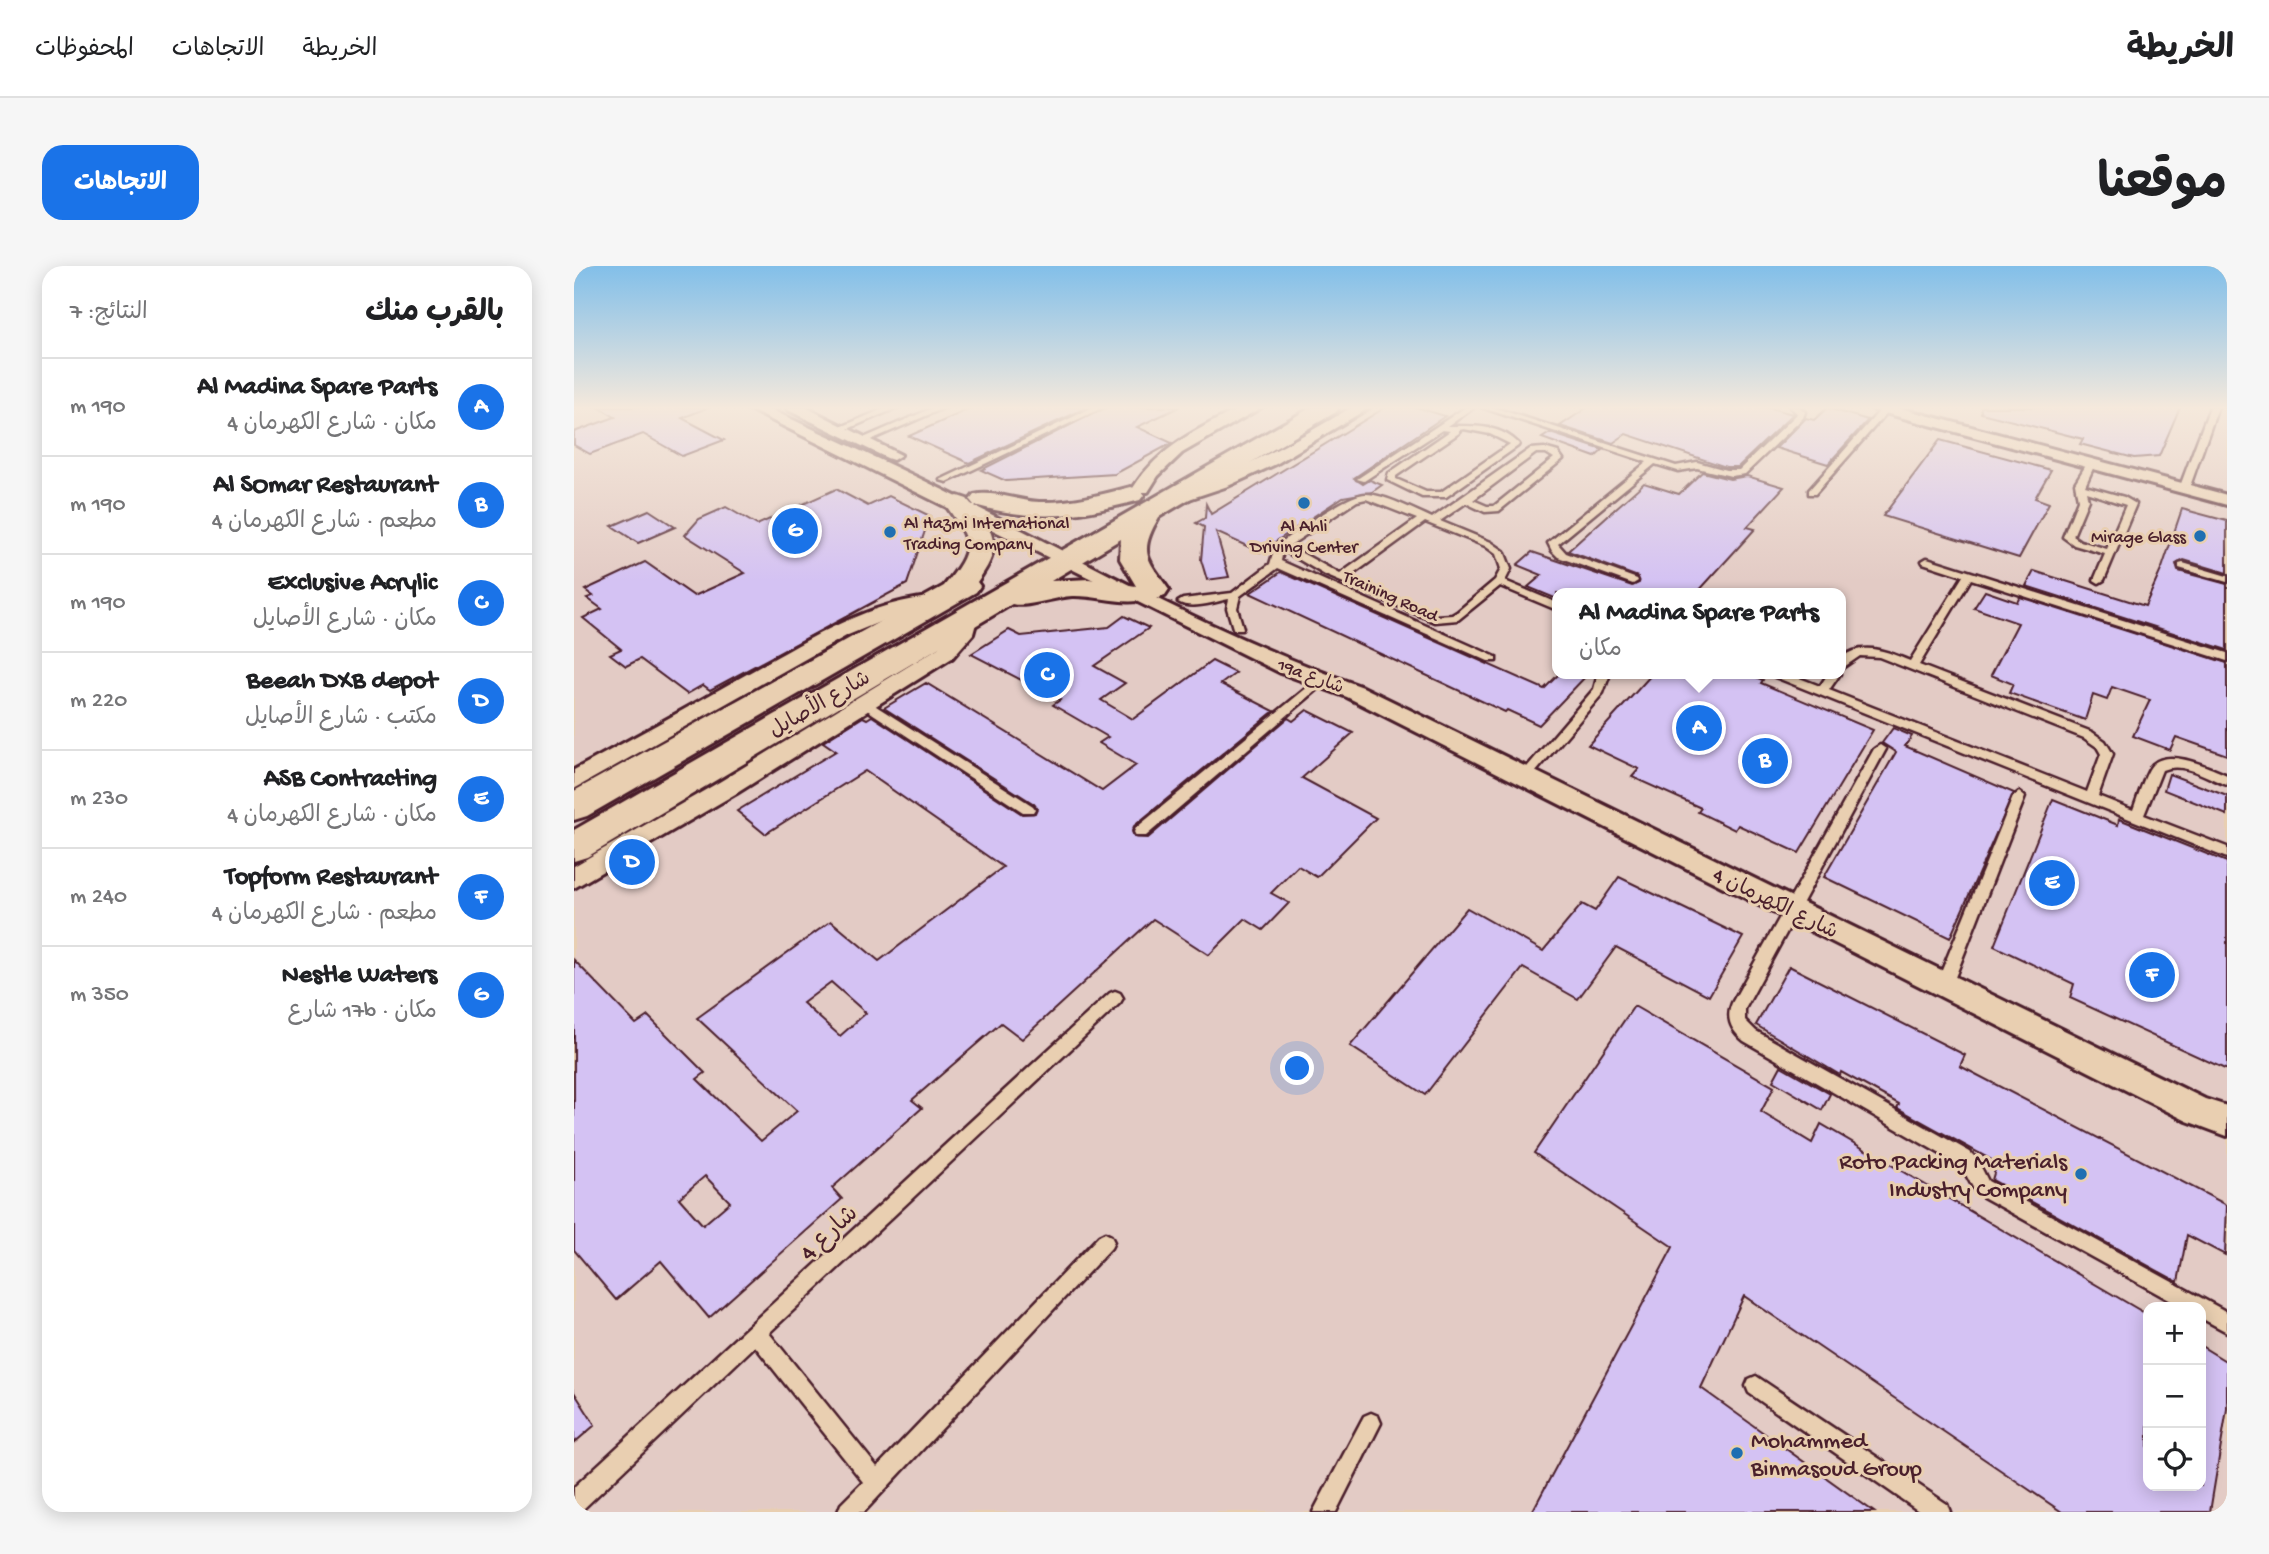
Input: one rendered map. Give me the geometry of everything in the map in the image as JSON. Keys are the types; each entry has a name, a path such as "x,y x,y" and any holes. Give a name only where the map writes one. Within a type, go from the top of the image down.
{"main road":[{"path":"958,606 983,548 971,502 1058,510 1146,497 1196,465"},
{"path":"905,653 912,639 926,626 1123,509 1210,465"},
{"path":"958,606 1059,588 1095,587 1144,592 1131,552 1146,497"},
{"name":"شارع الأصايل","path":"578,836 958,606 1059,548"},
{"name":"شارع الأصايل","path":"578,836 905,653 958,606"}],"street":[{"path":"886,465 971,502 1059,548"},
{"name":"19a شارع","path":"914,465 944,480 971,502 1144,592 1320,681 1355,692"},
{"path":"1157,465 1146,497 1210,488 1260,465"},
{"path":"2095,465 2227,500"},
{"name":"19a شارع","path":"1144,592 1183,602 1238,628 1317,666 1355,692"},
{"path":"574,781 826,640 899,607 915,603 958,606 967,628 953,647 865,704 574,878"},
{"name":"شارع الكهرمان 4","path":"1355,692 2213,1116 2227,1132"}],"lane":[{"path":"944,480 976,465"},
{"path":"1361,479 1382,465"},
{"path":"1408,465 1390,478 1434,496 1447,493 1487,465"},
{"path":"1341,578 1428,520 1467,498 1513,465"},
{"path":"1467,498 1469,503 1485,509 1496,509 1551,465"},
{"path":"1633,581 1562,555 1553,543 1649,465"},
{"path":"1667,465 1679,469 1697,465"},
{"path":"1699,465 1730,474 1740,474 1749,465"},
{"path":"1812,492 1835,465"},
{"path":"2090,465 2081,481 2083,500 2067,537 2077,543 2111,553"},
{"path":"2184,489 2193,465"},
{"path":"1461,484 1478,489"},
{"path":"2080,487 2121,499 2131,505 2099,580"},
{"path":"1183,602 1235,595 1276,563 1276,554 1282,546 1362,497 1374,498 1488,544 1501,553 1506,569 1499,582 1434,633"},
{"path":"1282,546 1341,578 1435,619 1454,618"},
{"path":"1927,561 2227,657"},
{"name":"Training Road","path":"1276,563 1492,659"},
{"path":"2183,566 2227,579"},
{"path":"1913,666 1969,574"},
{"path":"1499,582 1552,605"},
{"path":"1235,595 1232,608 1238,628"},
{"path":"1846,660 1852,653 1866,651 1913,666 2095,739 2105,749 2107,758 2091,799"},
{"path":"1525,776 1598,690 1602,679"},
{"path":"1792,679 2227,853"},
{"path":"1822,691 1830,679"},
{"path":"1141,832 1320,681"},
{"path":"865,704 1028,809"},
{"path":"1880,749 1737,1008 1736,1020 1744,1032 1964,1158 1972,1166 1978,1184 1982,1187 2191,1302"},
{"path":"2137,817 2157,767 2161,765 2180,763 2227,780"},
{"path":"1944,985 2019,797"},
{"name":"شارع 4","path":"574,1502 1115,998"},
{"path":"849,1512 1105,1242"},
{"path":"2206,1310 2227,1322"},
{"path":"756,1332 877,1483"},
{"path":"1756,1386 1939,1512"},
{"path":"1324,1512 1371,1423"}],"shaded area":[{"path":"574,465 2227,465 2227,1512 574,1512"}],"building":[{"path":"991,465 1131,465 1115,474 1006,481 981,470"},
{"path":"1291,465 1373,465 1354,478 1363,484 1370,480 1382,485 1372,492 1343,497 1260,552 1216,532 1229,577 1207,580 1201,560 1204,527 1196,523 1205,518 1206,504 1211,514"},
{"path":"1921,465 2033,465 2051,470 2035,498 2049,503 2019,558 1883,516"},
{"path":"1702,472 1730,479 1747,476 1784,487 1747,527 1755,529 1702,588 1552,588 1552,597 1528,587 1542,575 1517,565 1532,552 1632,586 1639,583 1638,577 1568,551 1644,483 1679,494"},
{"path":"836,489 868,506 889,496 930,516 907,584 710,690 703,685 687,694 640,659 626,666 610,654 621,649 583,618 602,609 587,598 593,596 585,590 645,562 694,596 745,573 685,535 699,519 726,507 757,525"},
{"path":"2182,509 2227,521 2227,573 2184,560 2176,564 2178,571 2227,584 2227,650 2026,586 2034,571 2145,606 2162,568"},
{"path":"649,510 675,527 638,543 612,526"},
{"path":"1281,572 1544,689 1554,679 1583,679 1539,725 1507,710 1505,712 1250,593"},
{"path":"1985,591 2017,602 2020,597 2227,663 2227,755 2176,737 2170,750 2133,736 2150,700 2112,687 2107,700 2093,695 2085,720 2009,693 2013,684 1991,675 2018,623 1974,608"},
{"path":"1124,616 1149,628 1094,666 1125,683 1101,700 1133,719 1212,661 1236,673 1221,684 1274,711 1134,826 1134,837 1148,838 1288,718 1293,721 1307,710 1353,733 1302,778 1376,818 1317,877 1298,866 1271,893 1289,903 1263,930 1245,919 1209,955 1153,919 1022,1039 1001,1023 912,1100 922,1108 832,1188 842,1199 709,1318 661,1261 616,1300 574,1250 574,960 636,1024 648,1016 705,1073 697,1079 761,1141 797,1111 697,1018 831,921 879,961 1003,867 865,771 765,834 737,811 836,751 823,742 863,717 867,719 872,716 1022,814 1035,813 1037,808 1034,804 884,708 926,683 1102,791 1136,765 1099,743 1108,737 1053,705 1060,700 971,654 1009,630 1021,636 1109,627","holes":["831,982 866,1013 840,1036 803,1003","705,1176 730,1202 703,1225 679,1198"]},
{"path":"1647,679 1760,679 1763,680 1761,683 1873,730 1799,853 1738,825 1735,830 1698,812 1701,808 1632,777 1639,769 1588,745"},
{"path":"1893,728 1912,736 1905,746 2014,793 1950,938 1824,877 1896,752 1882,743"},
{"path":"2169,774 2227,796 2227,815 2164,790"},
{"path":"2053,799 2118,825 2119,819 2227,862 2227,1070 2070,998 2074,984 1994,946"},
{"path":"1619,877 1743,937 1709,996 1616,947 1578,999 1523,968 1425,1095 1350,1046 1467,908 1543,951 1582,904 1595,911"},
{"name":"Roto Packing Materials Industry Company","path":"1789,966 1965,1055 1960,1066 2227,1205 2225,1255 2187,1235 2178,1282 1992,1180 1997,1163 1897,1108 1899,1104 1841,1072 1840,1075 1756,1025"},
{"path":"1634,1006 1774,1087 1761,1112 1812,1143 1821,1124 2143,1312 2143,1491 2206,1491 2206,1349 2227,1362 2227,1409 2210,1512 2062,1512 1744,1296 1701,1388 1874,1512 1532,1512 1673,1247 1534,1153"},
{"path":"1781,1066 1830,1094 1822,1110 1773,1081"},
{"path":"574,1392 595,1425 574,1443"}],"place":[{"name":"Al Ahli Driving Center","path":"1304,503"},
{"name":"Nestle Waters","path":"795,531"},
{"name":"Al Hazmi International Trading Company","path":"890,532"},
{"name":"Mirage Glass","path":"2200,536"},
{"name":"Exclusive Acrylic","path":"1047,675"},
{"name":"Al Madina Spare Parts","path":"1699,728"},
{"name":"Al SOmar Restaurant","path":"1765,761"},
{"name":"Beeah DXB depot","path":"632,862"},
{"name":"ASB Contracting","path":"2052,883"},
{"name":"Topform Restaurant","path":"2152,975"},
{"name":"Roto Packing Materials Industry Company","path":"2081,1174"},
{"name":"Mohammed Binmasoud Group","path":"1737,1453"}]}
